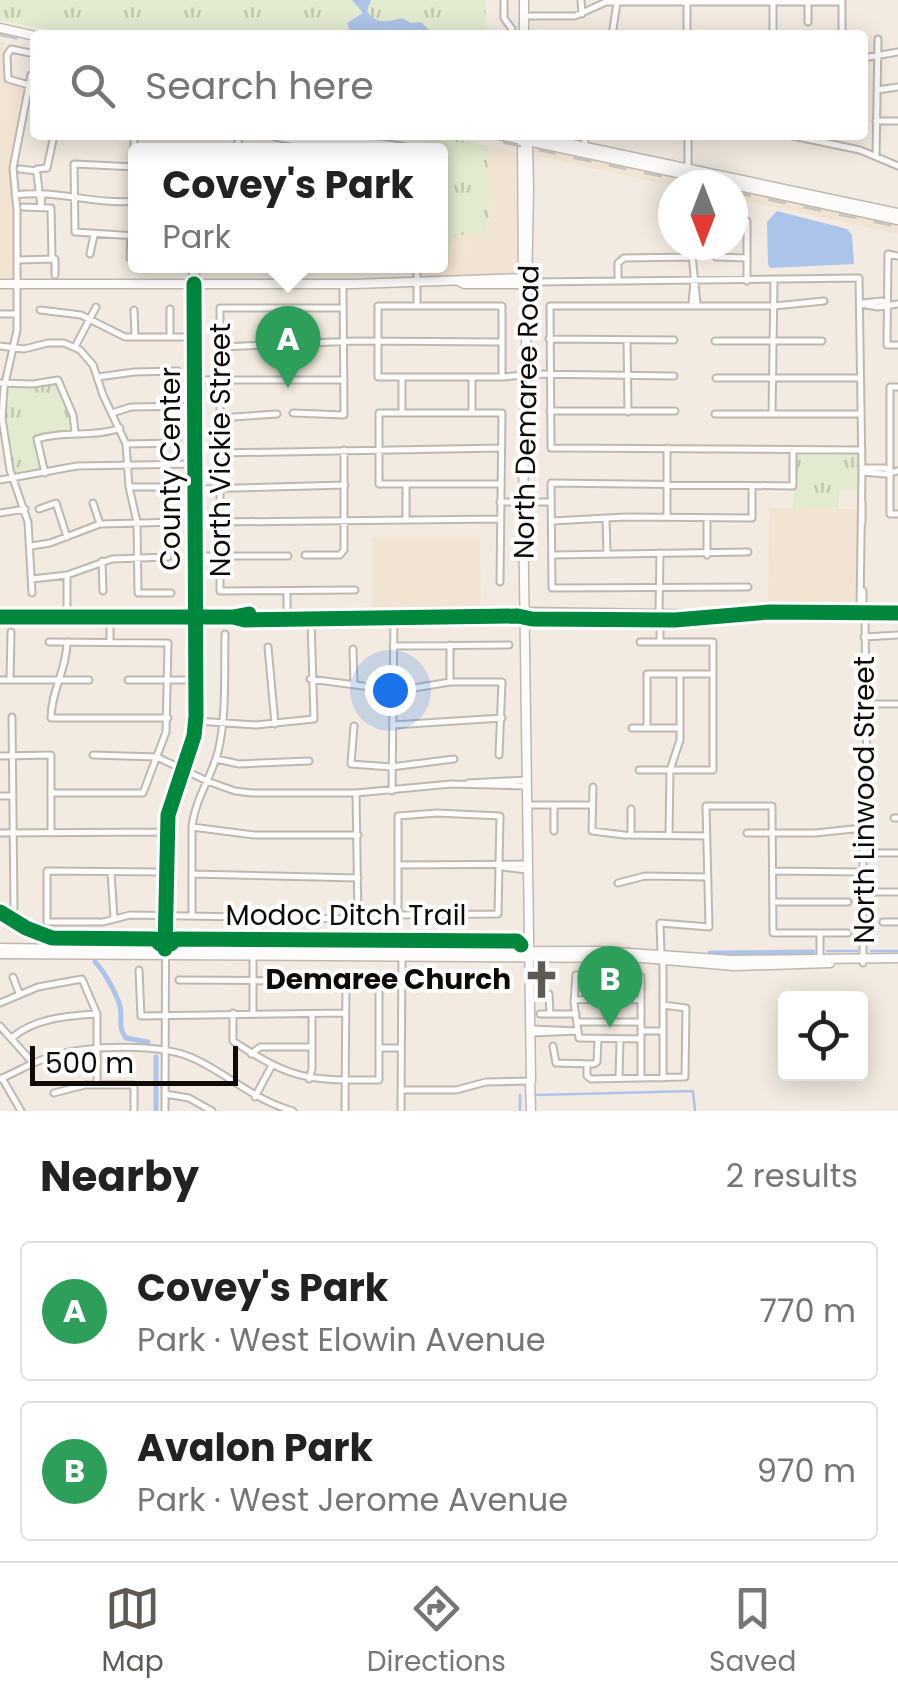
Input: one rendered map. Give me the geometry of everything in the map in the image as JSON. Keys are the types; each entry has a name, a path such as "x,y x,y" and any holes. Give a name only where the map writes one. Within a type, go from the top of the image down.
{"main road":[{"path":"524,0 524,30"},
{"path":"0,28 30,35"},
{"path":"0,284 527,282 524,140"},
{"path":"540,140 679,170"},
{"path":"545,140 680,170"},
{"path":"748,183 898,217"},
{"path":"748,187 898,217"},
{"path":"787,196 822,197"},
{"name":"North Demaree Road","path":"526,206 527,956"},
{"path":"0,951 863,960"},
{"path":"463,958 488,951"},
{"path":"165,952 253,955 488,951 527,956 661,956 734,966 898,960"},
{"path":"253,955 292,952"},
{"path":"527,956 531,1111"},
{"path":"527,956 533,1054 530,1081"}],"street":[{"path":"504,0 504,18 515,30"},
{"path":"582,0 582,14"},
{"path":"687,0 687,30"},
{"path":"524,16 582,14 598,4 617,1 842,2 842,30"},
{"path":"613,30 617,1"},
{"path":"808,2 808,22"},
{"path":"773,3 773,30"},
{"path":"876,157 878,39"},
{"path":"30,53 11,49 7,55 8,79 29,85 14,160 17,314 14,348 3,383 2,447 25,509 32,594"},
{"path":"868,58 898,52"},
{"path":"877,90 898,87"},
{"path":"876,121 898,121"},
{"path":"20,169 47,168 53,140"},
{"path":"330,143 360,140"},
{"path":"584,146 585,140"},
{"path":"688,140 688,170"},
{"path":"818,140 860,150 898,166"},
{"path":"128,167 74,164 75,232 128,236"},
{"path":"37,171 40,198 52,210 52,260"},
{"path":"15,195 128,201"},
{"path":"23,207 40,198"},
{"path":"90,254 94,235"},
{"path":"898,256 888,254 887,304 887,344 898,344"},
{"path":"618,281 620,259 658,258"},
{"path":"17,260 56,260 56,275"},
{"path":"692,260 694,304"},
{"path":"747,260 747,281"},
{"name":"County Center","path":"165,1111 166,832 172,798 196,721 194,273"},
{"path":"417,273 417,306"},
{"name":"North Linwood Street","path":"774,281 821,276 859,278 867,783 863,960"},
{"path":"527,282 774,281 772,414"},
{"path":"293,414 344,415 343,284"},
{"path":"824,301 774,306 550,306 550,448 862,450"},
{"path":"860,304 898,304"},
{"path":"502,377 502,306 378,306 378,378 674,376"},
{"path":"75,347 96,307"},
{"name":"North Vickie Street","path":"287,591 220,591 220,308 343,308"},
{"path":"170,309 170,337"},
{"path":"40,310 72,312 116,334 194,337"},
{"path":"134,310 135,337"},
{"path":"0,314 17,314"},
{"path":"549,340 674,340"},
{"path":"627,340 628,412"},
{"path":"218,347 343,341 502,342"},
{"path":"715,341 822,341"},
{"path":"0,346 14,348 54,342 85,354 126,444 129,487 138,522 138,593 170,593"},
{"path":"98,378 178,371"},
{"path":"402,378 402,413"},
{"path":"472,378 472,412"},
{"path":"716,378 860,378"},
{"path":"3,383 58,380 73,415 75,432"},
{"path":"195,380 344,380"},
{"path":"894,387 890,514 898,514"},
{"path":"112,413 132,407 195,406"},
{"path":"550,411 674,411"},
{"path":"500,484 379,484 379,413 502,412 500,582"},
{"path":"219,418 277,414"},
{"path":"715,414 862,414"},
{"path":"45,473 37,439 120,428"},
{"path":"126,444 177,443"},
{"path":"219,453 502,448"},
{"path":"666,517 667,448"},
{"path":"305,555 343,553 344,450"},
{"path":"748,588 552,588 551,483 793,486 793,450"},
{"path":"0,480 77,466 196,464"},
{"path":"862,472 898,472"},
{"path":"406,484 406,519"},
{"path":"196,489 345,485"},
{"path":"551,521 752,518 752,486"},
{"path":"129,487 179,487"},
{"path":"499,502 551,502"},
{"path":"39,509 56,503 67,537"},
{"path":"94,503 100,524"},
{"path":"0,513 25,509"},
{"path":"220,522 499,519"},
{"path":"606,519 607,554"},
{"path":"707,520 707,555"},
{"path":"31,546 100,524 179,522"},
{"path":"660,552 660,642"},
{"path":"552,555 748,552"},
{"path":"196,556 288,556"},
{"path":"32,579 67,575 102,561 168,557"},
{"path":"102,561 103,592"},
{"path":"67,575 68,617"},
{"path":"287,614 287,591 355,590"},
{"path":"0,618 287,614 532,619 898,612"},
{"path":"110,617 110,642"},
{"path":"232,617 368,617"},
{"path":"392,791 394,617"},
{"path":"196,721 275,724 314,719 311,620"},
{"path":"10,632 10,680"},
{"path":"192,916 193,812 216,759 224,723 225,634"},
{"name":"North Linwood Street","path":"864,637 898,635"},
{"path":"49,642 168,642 168,718 158,757 143,792 51,792"},
{"path":"66,642 51,718 168,718"},
{"path":"639,770 713,770 713,642 640,642"},
{"path":"450,645 450,682"},
{"path":"393,646 509,645"},
{"path":"268,647 275,724"},
{"path":"354,649 354,684"},
{"path":"647,728 647,674 713,674"},
{"path":"669,835 670,770 680,740 680,674"},
{"path":"310,679 393,688 502,682 499,755"},
{"path":"0,680 89,680"},
{"path":"128,680 196,680"},
{"path":"864,704 898,704"},
{"path":"12,717 14,908"},
{"path":"394,725 502,718"},
{"path":"354,726 351,764 391,767 454,759"},
{"path":"632,728 680,728"},
{"path":"0,756 51,756 51,832"},
{"path":"93,756 158,757 234,791 252,793 356,793 472,781 527,783"},
{"path":"216,759 239,764 310,761"},
{"path":"593,787 592,831 706,836"},
{"path":"166,872 47,871 47,922 102,922 126,915 358,919 356,793"},
{"path":"0,796 12,796"},
{"path":"528,805 592,805"},
{"path":"554,805 554,831"},
{"path":"663,1078 660,922 709,927 706,806 772,806 772,933 848,933"},
{"path":"630,809 631,835"},
{"path":"398,816 500,816 498,914 398,915 398,865 398,816"},
{"path":"192,826 254,834 358,836"},
{"path":"747,834 863,830"},
{"path":"0,833 166,832"},
{"path":"863,853 898,853"},
{"path":"398,865 528,867"},
{"path":"773,870 863,872"},
{"path":"111,871 114,918"},
{"path":"192,874 358,878"},
{"path":"618,883 646,876 706,877"},
{"path":"863,892 898,892"},
{"path":"773,902 848,902"},
{"path":"883,922 898,922"},
{"path":"820,933 820,958"},
{"path":"401,1111 402,954"},
{"path":"253,955 253,1013"},
{"path":"140,970 141,1016 346,1013"},
{"path":"574,1000 596,999 596,974"},
{"path":"618,975 619,999 641,1000"},
{"path":"578,1035 576,976 640,976 641,1078"},
{"path":"13,977 19,993"},
{"path":"0,1003 19,993 82,979 96,1014 97,1084"},
{"path":"180,980 379,981 379,1080 309,1079 271,1067 232,1042 233,1013"},
{"path":"345,1111 346,980"},
{"path":"549,994 550,1014"},
{"path":"587,1064 588,1078 685,1078 685,1006 663,1005"},
{"path":"12,1037 47,1020 96,1014"},
{"path":"309,1079 312,1014"},
{"path":"540,1014 576,1014"},
{"path":"578,1022 641,1022"},
{"path":"0,1026 33,1063"},
{"path":"531,1031 560,1031 598,1039 663,1031"},
{"path":"552,1046 554,1063 597,1063 598,1039"},
{"path":"620,1039 620,1078"},
{"path":"252,1054 260,1047 312,1047"},
{"path":"379,1048 401,1048"},
{"path":"21,1111 1,1078 70,1051 96,1050 165,1050 198,1060 275,1109 293,1111"},
{"path":"254,1097 271,1067"},
{"path":"401,1090 456,1090 486,1082 530,1081"},
{"path":"54,1092 97,1084 134,1084 134,1111"},
{"path":"165,1094 189,1098 212,1111"}],"shaded area":[{"path":"0,42 4,43 5,83 26,87 9,168 14,212 11,280 0,280"},
{"path":"490,146 516,152 517,276 423,276 422,273 448,273 448,243 452,243 454,235 485,234 489,219"},
{"path":"536,147 658,171 658,183 533,155"},
{"path":"748,190 898,223 898,234 748,201"},
{"path":"769,508 858,509 857,606 768,605"},
{"path":"372,537 480,537 481,612 372,610"}],"green space":[{"path":"0,0 486,0 485,22 490,30 47,30 0,20"},
{"path":"457,140 490,146 490,210 485,234 455,235 452,243 448,243 448,143 429,143"},
{"path":"56,383 71,414 73,430 36,436 43,470 14,475 5,432 6,387"},
{"path":"796,453 859,453 859,490 839,490 839,508 793,508"}],"water":[{"path":"352,0 371,0 367,11 378,20 402,18 411,23 421,22 429,30 349,29 347,23 363,13"},
{"path":"777,211 847,229 852,235 854,264 771,268 767,222"}],"waterway":[{"path":"0,916 37,936"},
{"path":"176,941 517,943"},
{"path":"827,951 857,951"},
{"path":"871,951 898,951"},
{"path":"710,953 813,952"},
{"path":"95,962 118,1001 126,1038 148,1042"},
{"path":"156,1057 156,1111"},
{"path":"537,1095 693,1091 695,1111"},
{"path":"520,1095 520,1111"}],"railway":[{"path":"0,35 30,41"},
{"path":"491,140 658,176"},
{"path":"748,195 898,227"}],"cycle path":[{"path":"165,949 168,815 194,736 196,716 194,284"},
{"path":"233,617 675,620 769,612 898,613"},
{"path":"0,617 249,614"},
{"path":"0,912 52,938 155,939 160,944"},
{"name":"Modoc Ditch Trail","path":"171,944 176,939 517,941 521,945"}],"place":[{"name":"Covey's Park","path":"288,388"},
{"name":"Demaree Church","path":"541,979"},
{"name":"Avalon Park","path":"610,1028"}]}
